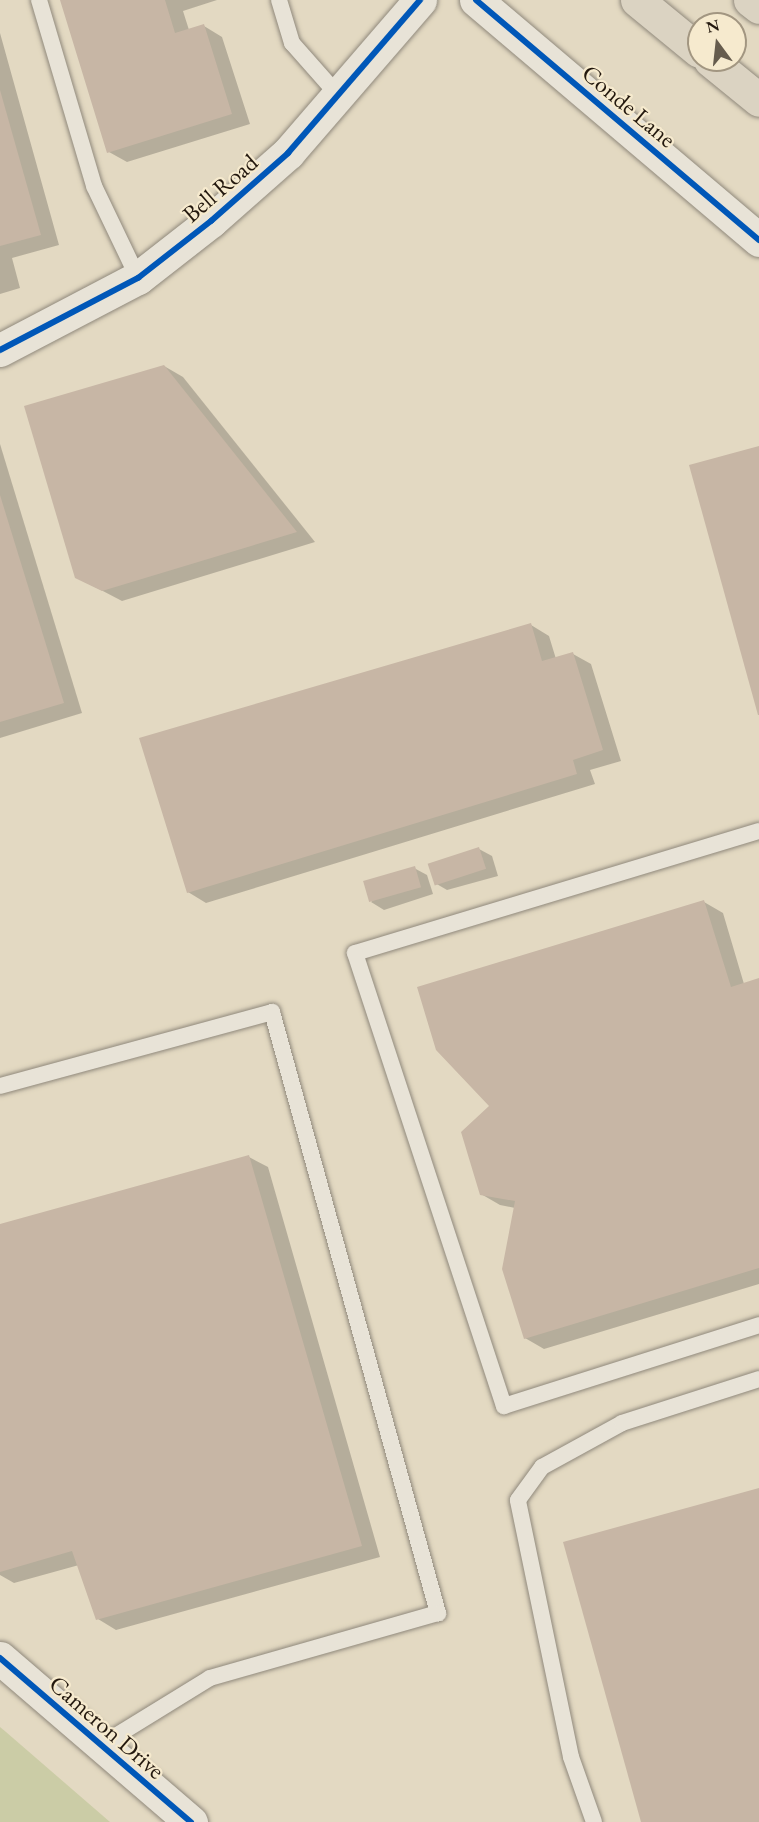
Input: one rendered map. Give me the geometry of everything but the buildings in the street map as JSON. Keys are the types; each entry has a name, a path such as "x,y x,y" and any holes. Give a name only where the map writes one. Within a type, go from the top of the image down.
{"highway":[{"path":"636,0 687,41"},
{"path":"750,0 759,7"},
{"path":"725,72 759,100"}],"street":[{"name":"Bell Road","path":"0,350 138,278 211,221 288,153 420,0"},
{"name":"Conde Lane","path":"476,0 759,240"},
{"name":"Cameron Drive","path":"0,1659 190,1822"}],"lane":[{"path":"39,0 94,186 138,278"},
{"path":"279,0 292,43 338,95"},
{"path":"759,831 355,953 504,1406 759,1325"},
{"path":"0,1086 272,1012 438,1613 210,1678 101,1745"},
{"path":"594,1822 571,1757 518,1500 542,1467 622,1423 759,1379"}],"green space":[{"path":"0,1727 6,1732 110,1822 0,1822"}],"cycle path":[{"path":"0,350 138,278 211,221 288,153 420,0"},
{"path":"476,0 759,240"},
{"path":"0,1658 191,1822"}]}
